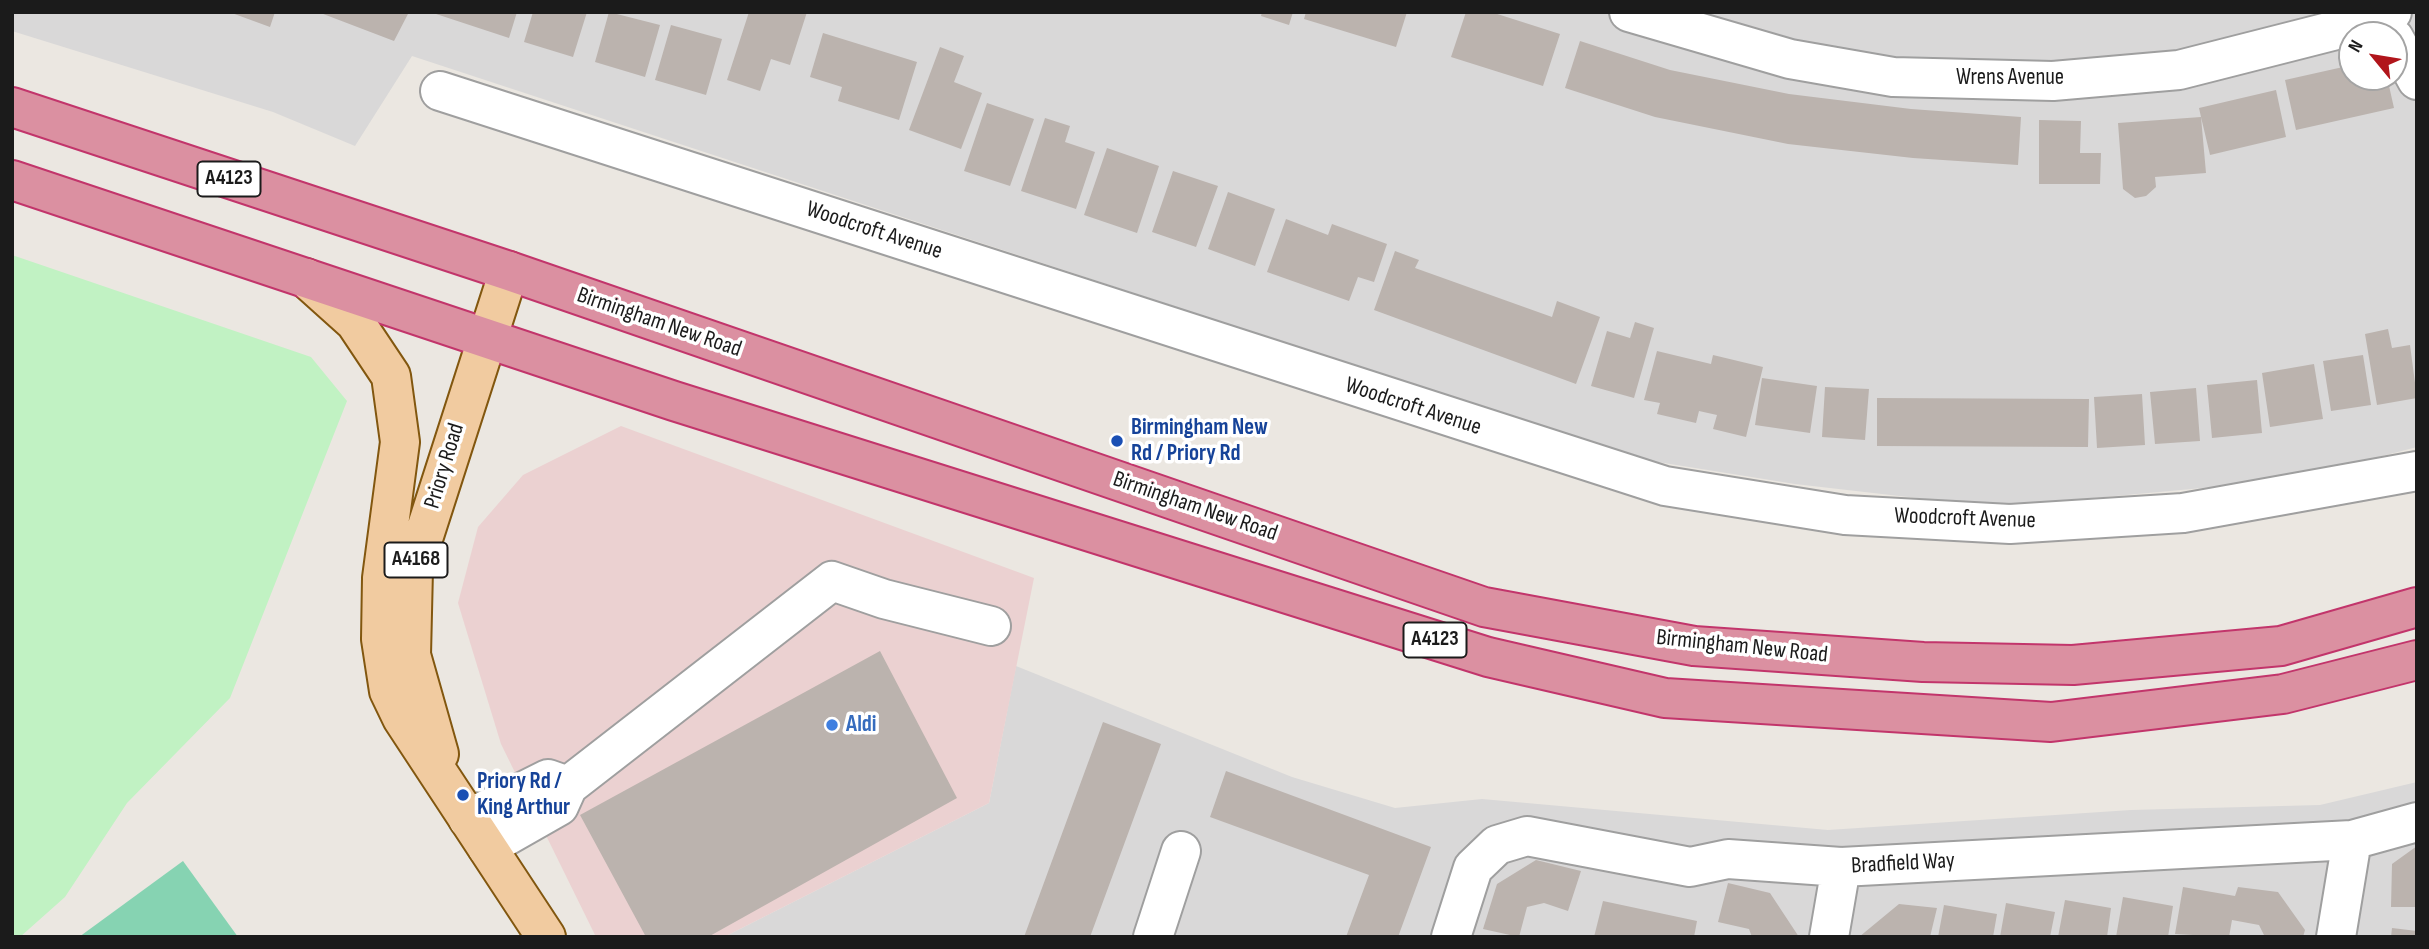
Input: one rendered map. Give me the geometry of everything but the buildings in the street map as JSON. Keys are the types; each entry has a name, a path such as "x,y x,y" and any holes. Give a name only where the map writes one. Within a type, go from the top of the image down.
{"highway":[{"name":"Birmingham New Road","path":"12,107 509,271 1484,607 1694,646 1923,662 2073,665 2281,646 2417,607"},
{"name":"A4123","path":"12,180 674,401 1475,653 1665,698 2052,722 2283,694 2417,660"}],"main road":[{"name":"Priory Road","path":"448,787 411,655 413,570 509,271"},
{"name":"Priory Road","path":"306,278 355,322 391,376 400,442 382,578 381,639 393,700 401,718 546,937"}],"street":[{"name":"Wrens Avenue","path":"1629,12 1697,35 1790,60 1894,77 2053,81 2179,70 2338,36"},
{"path":"2408,62 2417,80"},
{"name":"Woodcroft Avenue","path":"440,91 1665,486 1845,515 2010,524 2183,513 2417,471"},
{"path":"477,833 559,806 568,786 832,581 884,599 991,626"},
{"name":"Bradfield Way","path":"1451,937 1473,868 1497,845 1527,836 1690,867 1728,859 1841,867 2352,840 2417,822"},
{"path":"2336,937 2352,840"},
{"path":"1153,937 1181,852"},
{"path":"1829,937 1841,867"}],"shaded area":[{"path":"12,12 2417,12 2417,447 2290,480 1995,507 1795,484 1639,459 412,56 355,146 273,112 12,31"},
{"path":"621,426 1034,578 989,803 724,937 596,937 501,744 458,603 478,527 523,475"},
{"path":"1016,666 1292,777 1395,808 1482,799 1828,830 2131,810 2320,805 2417,782 2417,937 724,937 989,803"}],"green space":[{"path":"12,255 311,357 347,401 230,698 127,803 65,897 20,937 12,937"},
{"path":"183,861 238,937 79,937"}],"place":[{"name":"Birmingham New Rd / Priory Rd","path":"1117,441"},
{"name":"Aldi","path":"832,725"},
{"name":"Priory Rd / King Arthur","path":"463,795"}]}
